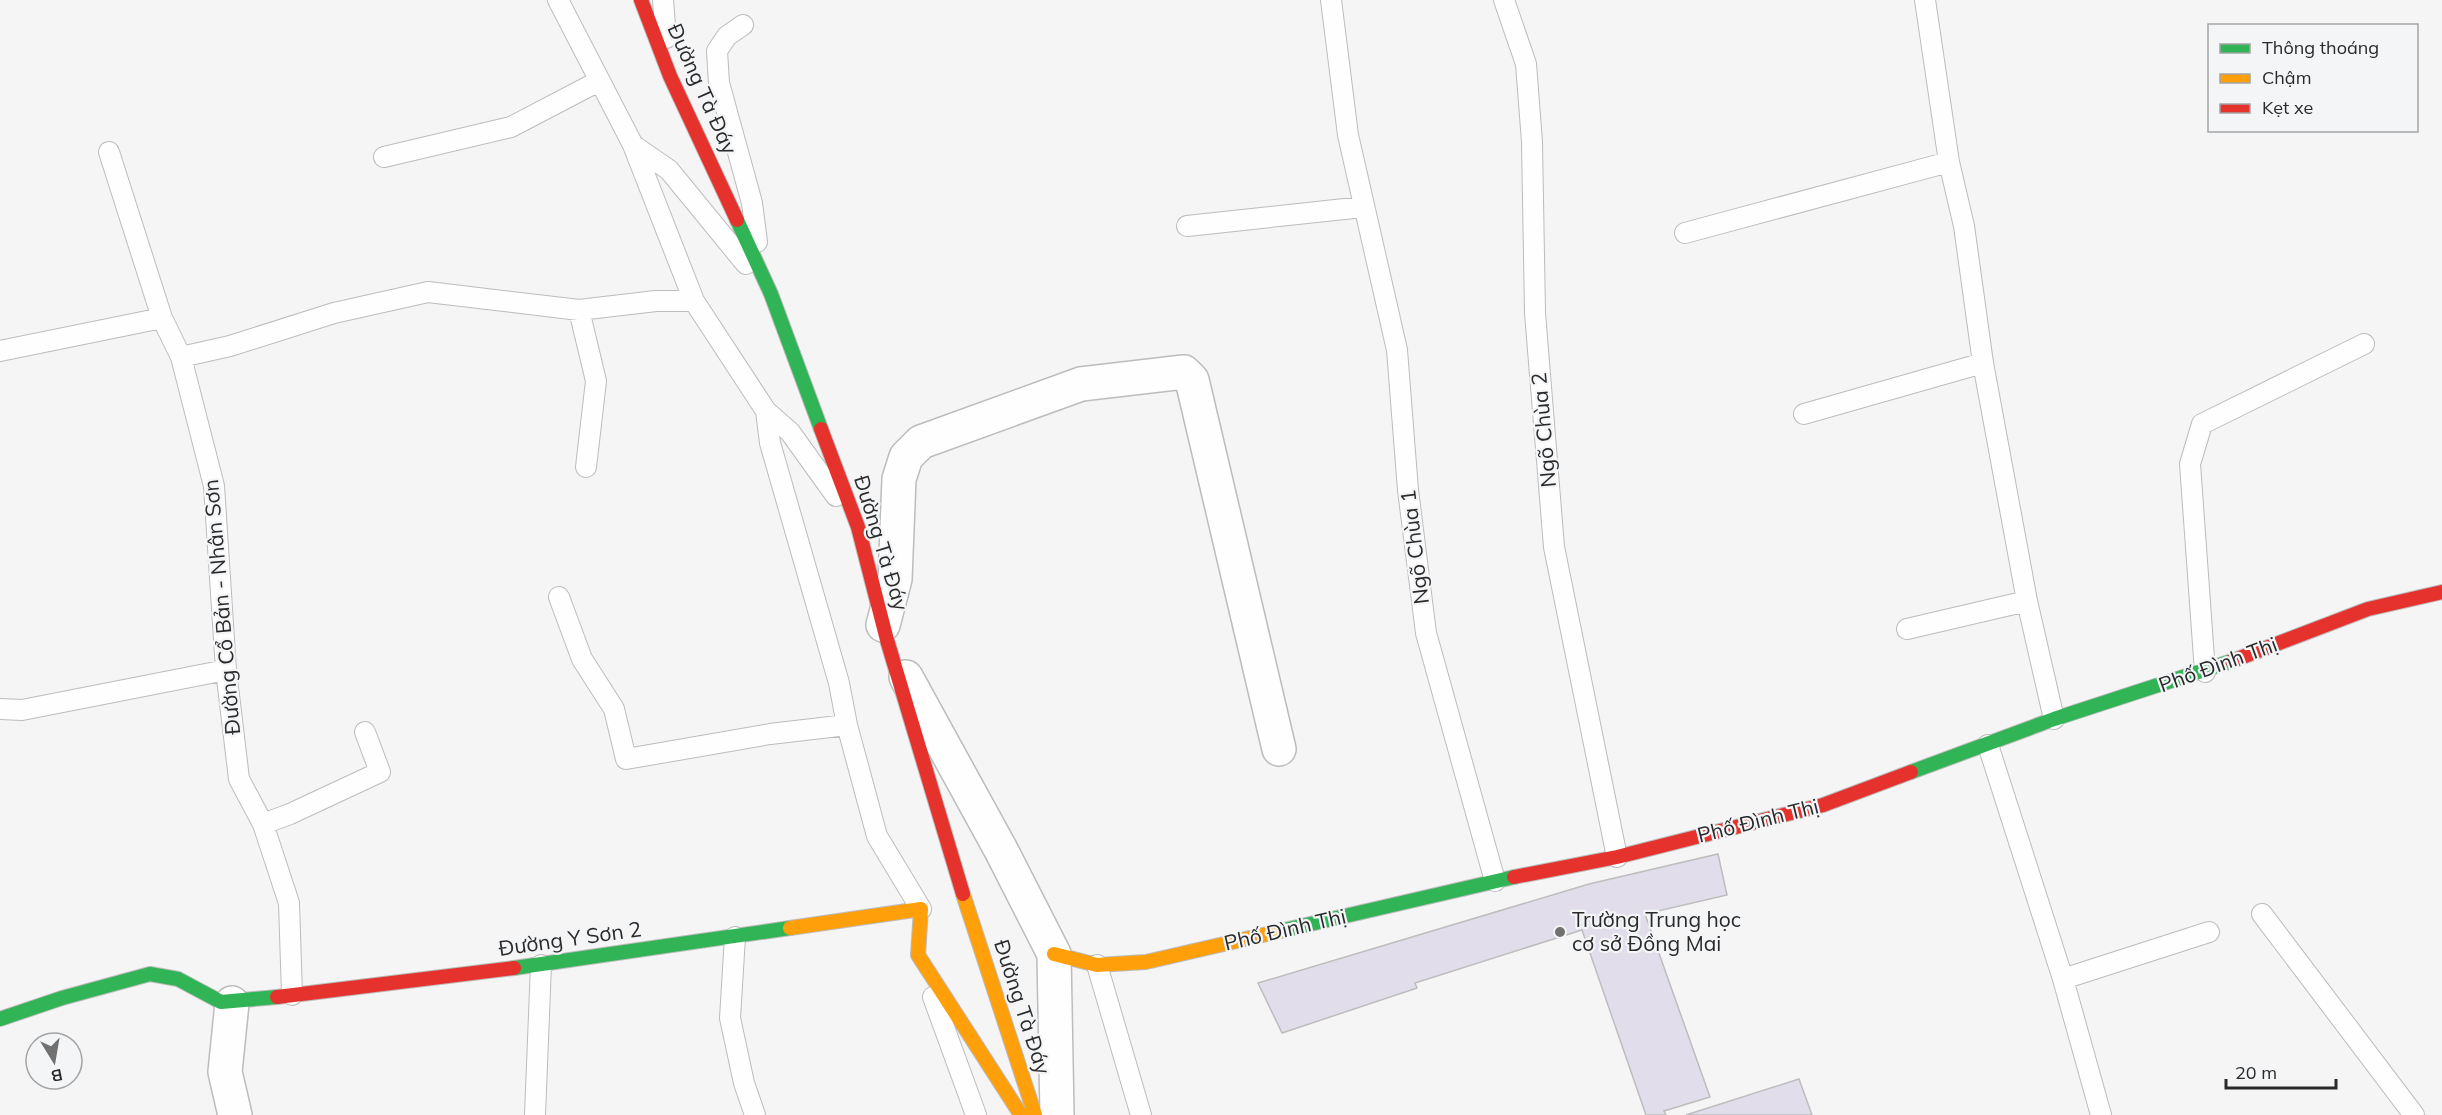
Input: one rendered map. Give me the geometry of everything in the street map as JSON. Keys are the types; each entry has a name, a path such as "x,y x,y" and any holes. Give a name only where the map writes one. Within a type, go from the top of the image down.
{"street":[{"name":"Đường Tà Đáy","path":"640,0 670,76 771,294 858,527 885,633 981,953 1052,1114"},
{"path":"1052,1114 1054,954 885,633 895,579 899,479 906,457 921,442 1081,384 1184,372 1192,380 1279,749"},
{"name":"Phố Đình Thị","path":"1054,954 1096,965 1155,960 1617,856 1823,805 2054,719 2205,672 2368,609 2442,592"},
{"path":"921,909 918,955 1021,1115"},
{"name":"Đường Y Sơn 2","path":"0,1019 62,998 150,974 178,979 221,1002 232,1003 540,965 921,909"},
{"path":"232,1003 225,1072 234,1115"}],"lane":[{"path":"558,0 633,146 694,302 766,411 790,432 858,527"},
{"path":"663,0 670,76"},
{"name":"Ngõ Chùa 1","path":"1331,0 1348,135 1397,350 1408,490 1426,633 1495,882"},
{"name":"Ngõ Chùa 2","path":"1504,0 1526,64 1532,142 1535,313 1554,547 1617,856"},
{"path":"1925,0 1949,162 1964,226 1983,363 2027,601 2054,719"},
{"path":"743,26 727,36 717,51 720,83 752,203 761,272"},
{"path":"384,157 512,127 599,81"},
{"path":"633,146 669,170 771,294"},
{"name":"Đường Cổ Bản - Nhân Sơn","path":"109,152 162,318 181,357 214,486 226,670 239,779 263,824 289,903 292,995"},
{"path":"1685,233 1949,162"},
{"path":"1187,226 1363,207"},
{"path":"181,357 230,346 334,313 428,292 579,310 656,301 694,302"},
{"path":"579,310 596,381 586,467"},
{"path":"0,351 162,318"},
{"path":"2205,672 2190,464 2202,424 2364,344"},
{"path":"1804,414 1983,363"},
{"path":"766,411 770,443 839,683 847,726 877,836 921,909"},
{"path":"559,597 582,658 614,709 626,759 770,734 847,726"},
{"path":"1908,629 2027,601"},
{"path":"0,709 22,710 226,670"},
{"path":"263,824 290,814 380,772 365,732"},
{"path":"1988,745 2063,979 2101,1115"},
{"path":"2262,914 2414,1115"},
{"path":"2063,979 2209,932"},
{"path":"735,937 730,1018 744,1083 755,1115"},
{"path":"918,955 976,1115"},
{"path":"535,1115 540,965"},
{"path":"1096,965 1141,1115"}],"building":[{"name":"Trường Trung học cơ sở Đồng Mai","path":"1718,854 1727,895 1645,914 1710,1097 1664,1111 1666,1115 1646,1115 1582,930 1415,983 1417,988 1282,1033 1258,983 1589,884"},
{"path":"1799,1079 1812,1115 1686,1115"}],"traffic: fast":[{"path":"737,220 771,294 821,429"},
{"path":"1911,772 2054,719 2232,661"},
{"path":"1280,931 1514,877"},
{"path":"514,968 790,928"},
{"path":"0,1019 62,998 150,974 178,979 221,1002 277,997"}],"traffic: slow":[{"path":"963,894 1035,1115"},
{"path":"790,928 921,909 918,955 1021,1115"},
{"path":"1054,954 1097,965 1146,962 1280,931"}],"traffic: jam":[{"path":"641,0 670,76 737,220"},
{"path":"821,429 858,527 887,640 963,894"},
{"path":"2232,661 2368,609 2442,592"},
{"path":"1514,877 1617,857 1823,805 1911,772"},
{"path":"277,997 514,968"}],"place":[{"name":"Trường Trung học cơ sở Đồng Mai","path":"1560,932"}]}
